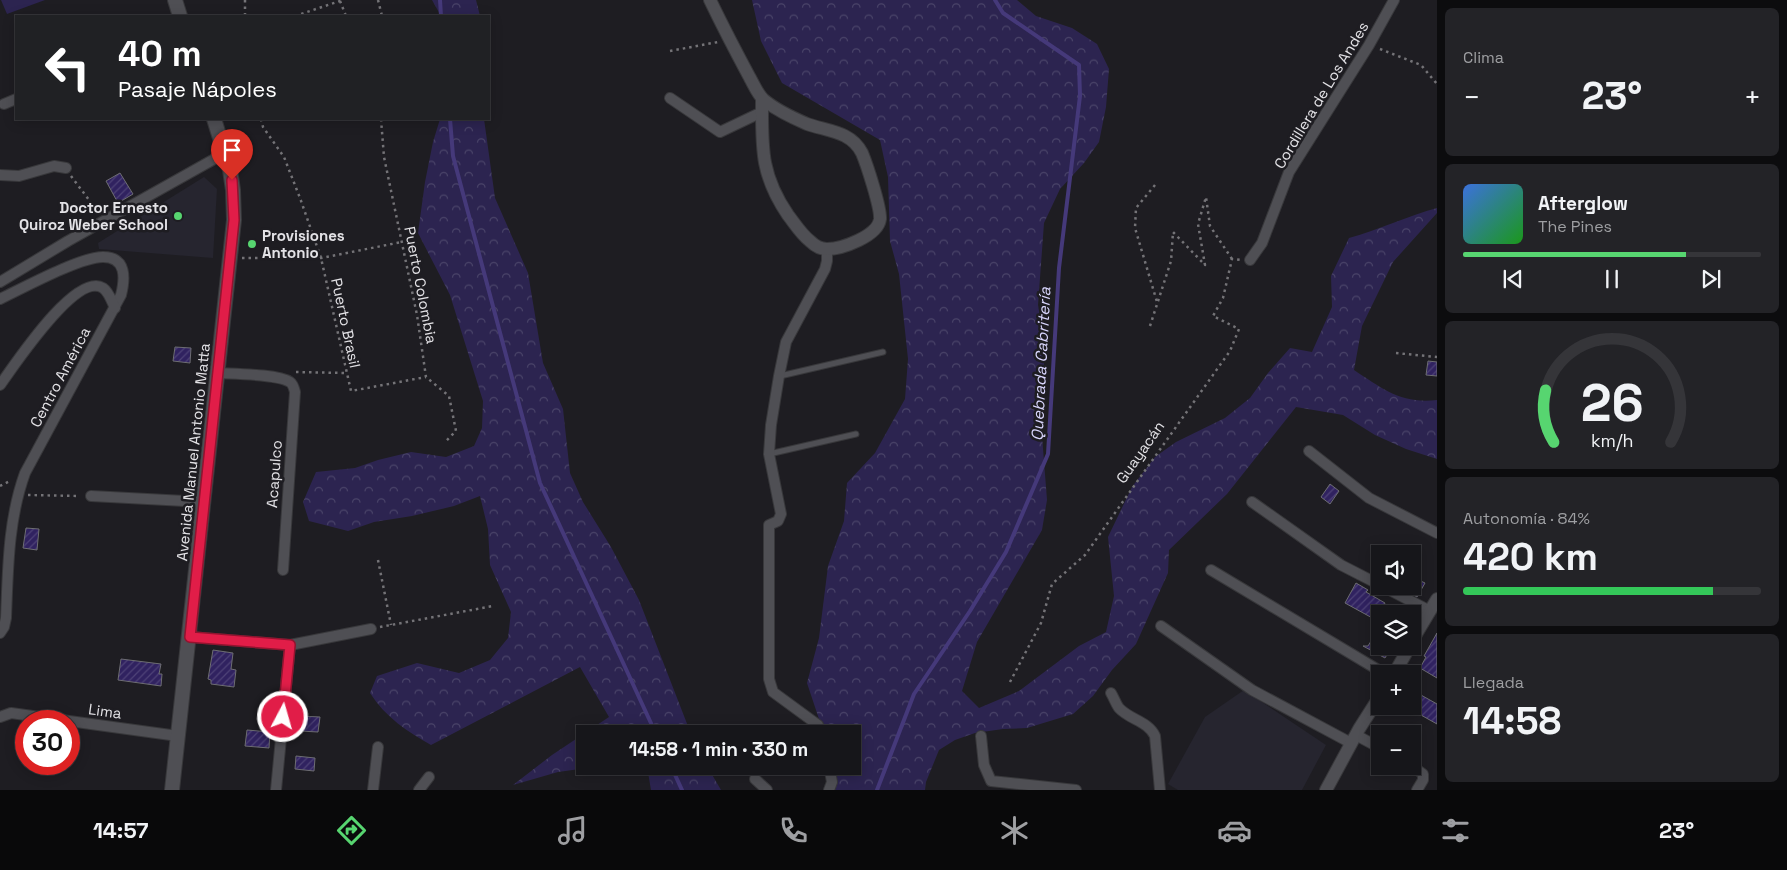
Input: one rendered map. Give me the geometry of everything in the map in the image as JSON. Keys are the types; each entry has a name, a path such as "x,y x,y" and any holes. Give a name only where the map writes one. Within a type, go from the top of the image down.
{"main road":[{"path":"175,0 180,15"},
{"name":"Avenida Manuel Antonio Matta","path":"172,790 234,220 234,190 226,153 214,120"}],"street":[{"path":"710,0 762,106 764,160 772,187 780,202 805,236 821,248 838,248 860,239 878,226 880,218 879,208 862,154 856,144 848,137 762,106"},
{"name":"Cordillera de Los Andes","path":"1250,260 1262,243 1288,172 1369,45 1394,0"},
{"path":"670,98 720,132 762,106"},
{"path":"4,104 15,99"},
{"path":"0,282 104,220 226,153"},
{"path":"0,176 19,176 54,166 66,168"},
{"path":"818,725 773,692 769,679 769,525 778,521 781,514 770,454 771,425 786,342 825,269 827,249"},
{"name":"Centro América","path":"0,299 92,258 105,257 116,262 124,270 125,280 115,308 25,473 17,496 4,549 6,618 0,633"},
{"path":"0,385 44,325 79,292 94,286 103,288 115,308"},
{"path":"218,373 275,377 290,382"},
{"name":"Acapulco","path":"283,570 294,392 293,385 290,382"},
{"path":"1309,451 1369,498 1437,533"},
{"path":"90,496 204,502"},
{"path":"1252,502 1341,564 1371,580"},
{"path":"1210,570 1371,666"},
{"path":"1399,595 1430,611"},
{"path":"1421,626 1437,599"},
{"path":"1161,626 1252,690 1354,739 1371,745"},
{"path":"190,637 290,645 371,629"},
{"path":"276,790 290,645"},
{"path":"1111,693 1119,708 1146,725 1155,736 1160,790"},
{"path":"1326,790 1371,711"},
{"name":"Lima","path":"0,717 11,714 178,736"},
{"path":"981,736 984,765 992,785 1076,790"},
{"path":"372,790 378,746"},
{"path":"1417,790 1423,780 1423,774 1421,773"},
{"path":"829,790 832,782 831,775"},
{"path":"419,790 429,777"},
{"path":"755,778 767,790"}],"lane":[{"path":"779,376 883,352"},
{"path":"770,454 856,434"}],"path":[{"path":"245,0 245,15"},
{"path":"298,15 341,0 346,15"},
{"path":"378,0 382,15"},
{"path":"670,51 729,40"},
{"path":"1369,45 1421,65 1437,84"},
{"name":"Puerto Brasil","path":"261,120 263,127 284,157 321,258 351,391 426,377"},
{"name":"Puerto Colombia","path":"381,120 384,157 417,314 426,377"},
{"path":"66,168 104,220"},
{"path":"1155,185 1136,208 1135,228 1157,304"},
{"path":"1150,326 1171,260 1173,232 1205,265 1198,224 1206,197 1210,226 1232,259 1250,260"},
{"path":"230,258 321,258 402,242"},
{"name":"Guayacán","path":"1010,682 1041,623 1052,584 1085,554 1230,351 1239,329 1213,316 1223,298 1232,259"},
{"path":"1396,353 1437,356"},
{"path":"290,382 295,372 346,372"},
{"path":"426,377 449,396 456,432 446,441"},
{"path":"17,496 90,496"},
{"path":"378,560 391,625"},
{"path":"371,629 492,606"}],"shaded area":[{"name":"Doctor Ernesto Quiroz Weber School","path":"204,177 217,189 213,258 99,249 98,243"},
{"path":"1244,690 1326,745 1302,790 1178,790 1168,784 1205,717"}],"green space":[{"path":"1,0 45,0 7,14"},
{"path":"432,0 476,0 480,15 440,15"},
{"path":"752,0 1017,0 1036,16 1072,28 1097,44 1109,69 1106,107 1099,142 1084,163 1060,189 1044,223 1038,305 1044,336 1044,381 1040,410 1047,500 1042,530 977,642 962,691 979,708 1019,691 1079,646 1106,632 1114,596 1108,537 1132,487 1155,457 1176,442 1225,418 1250,398 1268,373 1290,348 1312,352 1332,307 1331,276 1349,238 1437,208 1437,213 1393,262 1362,326 1354,370 1393,394 1413,400 1437,400 1437,459 1406,449 1375,435 1343,415 1296,407 1227,494 1169,550 1168,573 1136,644 1112,670 1093,696 1073,714 1027,728 975,733 955,740 939,750 926,782 925,790 835,790 835,775 861,775 861,725 821,725 807,683 819,638 828,566 844,521 847,483 875,453 905,399 908,359 899,274 890,241 888,177 880,140 782,83 761,41"},
{"path":"440,120 484,120 495,198 528,273 543,363 563,409 570,473 583,502 611,547 639,600 688,725 597,725 609,717 580,667 431,745 390,717 370,693 377,676 417,663 459,673 490,660 508,638 511,612 490,565 488,529 480,496 454,506 412,516 374,522 348,531 309,521 303,502 316,472 355,468 411,452 446,457 474,446 482,428 483,401 450,295 418,233 425,182"},
{"path":"576,739 576,770 558,772 513,785"},
{"path":"648,775 712,775 721,790 651,790"}],"building":[{"path":"120,173 133,194 118,203 106,181"},
{"path":"175,347 191,348 190,363 173,361"},
{"path":"1428,361 1437,362 1437,376 1426,375"},
{"path":"1330,484 1339,491 1330,504 1321,497"},
{"path":"26,528 39,529 37,550 23,548"},
{"path":"1421,581 1425,583 1421,590"},
{"path":"1356,583 1368,590 1366,592 1385,603 1384,605 1371,605 1371,617 1345,603"},
{"path":"1437,633 1437,678 1421,669 1426,657 1424,656"},
{"path":"1371,641 1371,650 1363,646 1368,646"},
{"path":"213,650 233,653 231,669 236,670 234,687 211,684 211,680 208,679"},
{"path":"121,659 161,664 159,674 162,674 161,686 118,680"},
{"path":"1421,695 1437,704 1437,724 1421,715"},
{"path":"301,716 320,717 318,732 300,731"},
{"path":"247,730 270,732 269,748 245,746"},
{"path":"296,756 315,758 314,771 295,769"}],"waterway":[{"path":"440,0 441,15"},
{"name":"Quebrada Cabritería","path":"877,790 914,694 970,611 1006,552 1048,454 1059,268 1080,96 1079,65 1003,13 995,0"},
{"path":"450,120 453,156 540,483 652,725"},
{"path":"675,775 682,790"}],"place":[{"name":"Doctor Ernesto Quiroz Weber School","path":"178,216"},
{"name":"Provisiones Antonio","path":"252,244"}],"route":[{"path":"232,180 234,220 190,637 290,645 283,717"}]}
